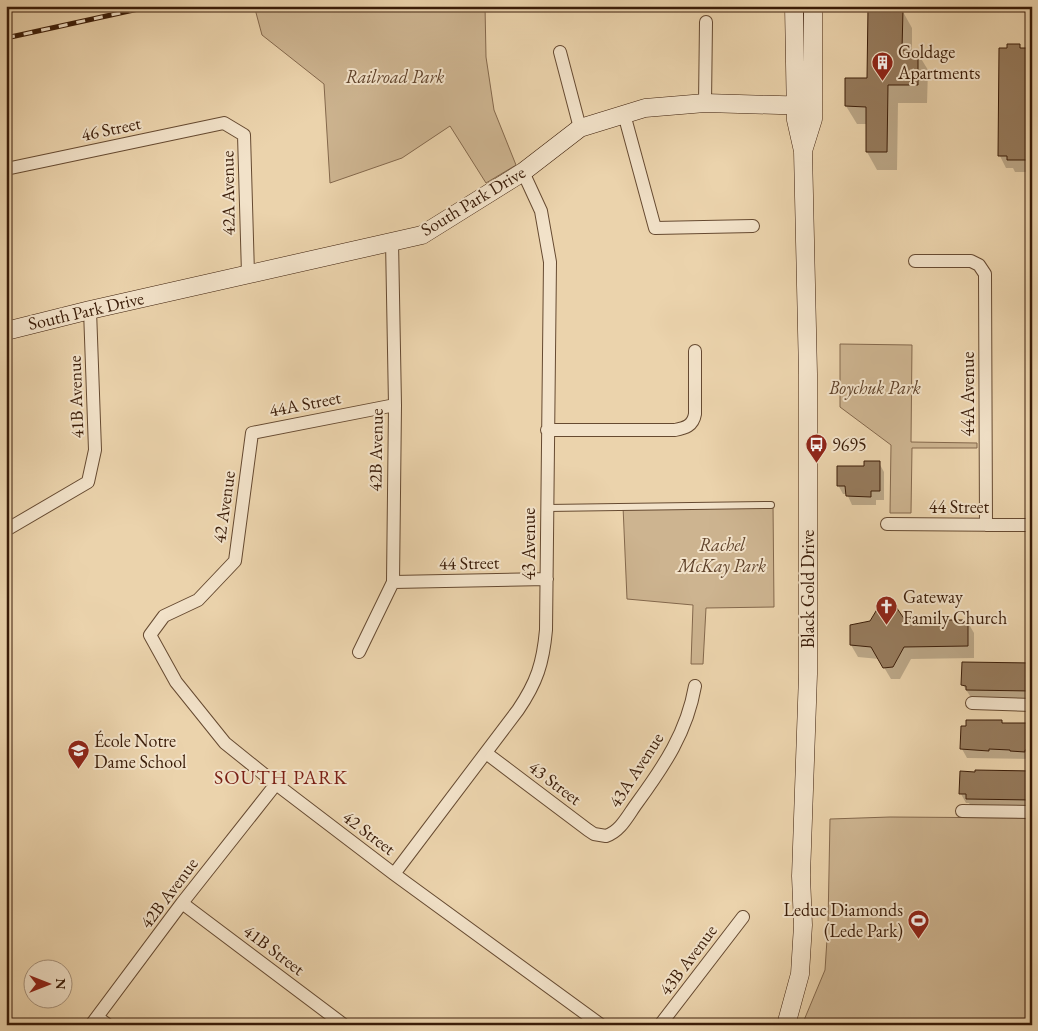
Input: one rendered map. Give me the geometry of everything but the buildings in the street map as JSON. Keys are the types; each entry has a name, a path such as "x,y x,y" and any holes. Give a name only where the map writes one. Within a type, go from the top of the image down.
{"main road":[{"name":"Black Gold Drive","path":"786,1025 800,974 804,925 801,876 808,674 808,374 803,152 795,106 794,6"},
{"name":"Black Gold Drive","path":"803,152 813,119 814,10"},
{"name":"South Park Drive","path":"6,331 90,310 422,235 524,172 580,128 645,108 705,102 813,106"}],"street":[{"path":"705,102 706,22"},
{"path":"560,52 580,128"},
{"path":"624,114 655,228 753,226"},
{"name":"46 Street","path":"6,169 224,123"},
{"name":"42A Avenue","path":"224,123 244,135 248,274"},
{"name":"43 Avenue","path":"394,874 526,699 540,670 546,630 550,262 541,211 524,172"},
{"name":"42B Avenue","path":"359,652 392,582 394,404 392,241"},
{"name":"44A Avenue","path":"915,261 971,261 979,265 985,274 986,525"},
{"name":"41B Avenue","path":"6,530 88,482 95,450 90,310"},
{"path":"547,430 675,430 691,425 695,414 695,351"},
{"name":"44A Street","path":"252,433 394,404"},
{"name":"42 Avenue","path":"150,635 164,616 198,600 235,561 252,433"},
{"name":"44 Street","path":"887,524 1032,525"},
{"name":"44 Street","path":"392,582 547,579"},
{"name":"42 Street","path":"150,635 176,682 224,743 394,874 601,1025"},
{"name":"43A Avenue","path":"606,836 620,827 672,753 690,708 695,686"},
{"path":"972,703 1032,705"},
{"name":"43 Street","path":"486,753 588,830 594,834 606,836"},
{"name":"42B Avenue","path":"94,1021 182,903 276,784"},
{"path":"962,812 1032,812"},
{"name":"41B Street","path":"182,903 344,1025"},
{"name":"43B Avenue","path":"660,1025 743,917"},
{"path":"94,1021 108,1025"}],"lane":[{"path":"547,508 772,505"}],"green space":[{"name":"Railroad Park","path":"265,6 485,6 486,57 494,110 516,165 486,183 450,126 402,158 330,183 324,84 262,35 255,9"},
{"name":"Boychuk Park","path":"840,344 912,345 911,442 977,443 977,448 912,448 911,513 890,513 891,445 840,407"},
{"name":"Rachel McKay Park","path":"773,503 774,607 706,608 703,664 691,664 693,605 627,599 623,506"},
{"path":"890,817 1032,818 1032,1025 802,1025 825,970 830,819"}],"railway":[{"path":"6,38 152,6"}],"place":[{"name":"Goldage Apartments","path":"882,81"},
{"name":"9695","path":"816,464"},
{"name":"Gateway Family Church","path":"887,626"},
{"name":"École Notre Dame School","path":"78,770"},
{"name":"Leduc Diamonds (Lede Park)","path":"919,939"}],"district":[{"name":"SOUTH PARK","path":"281,777"}]}
